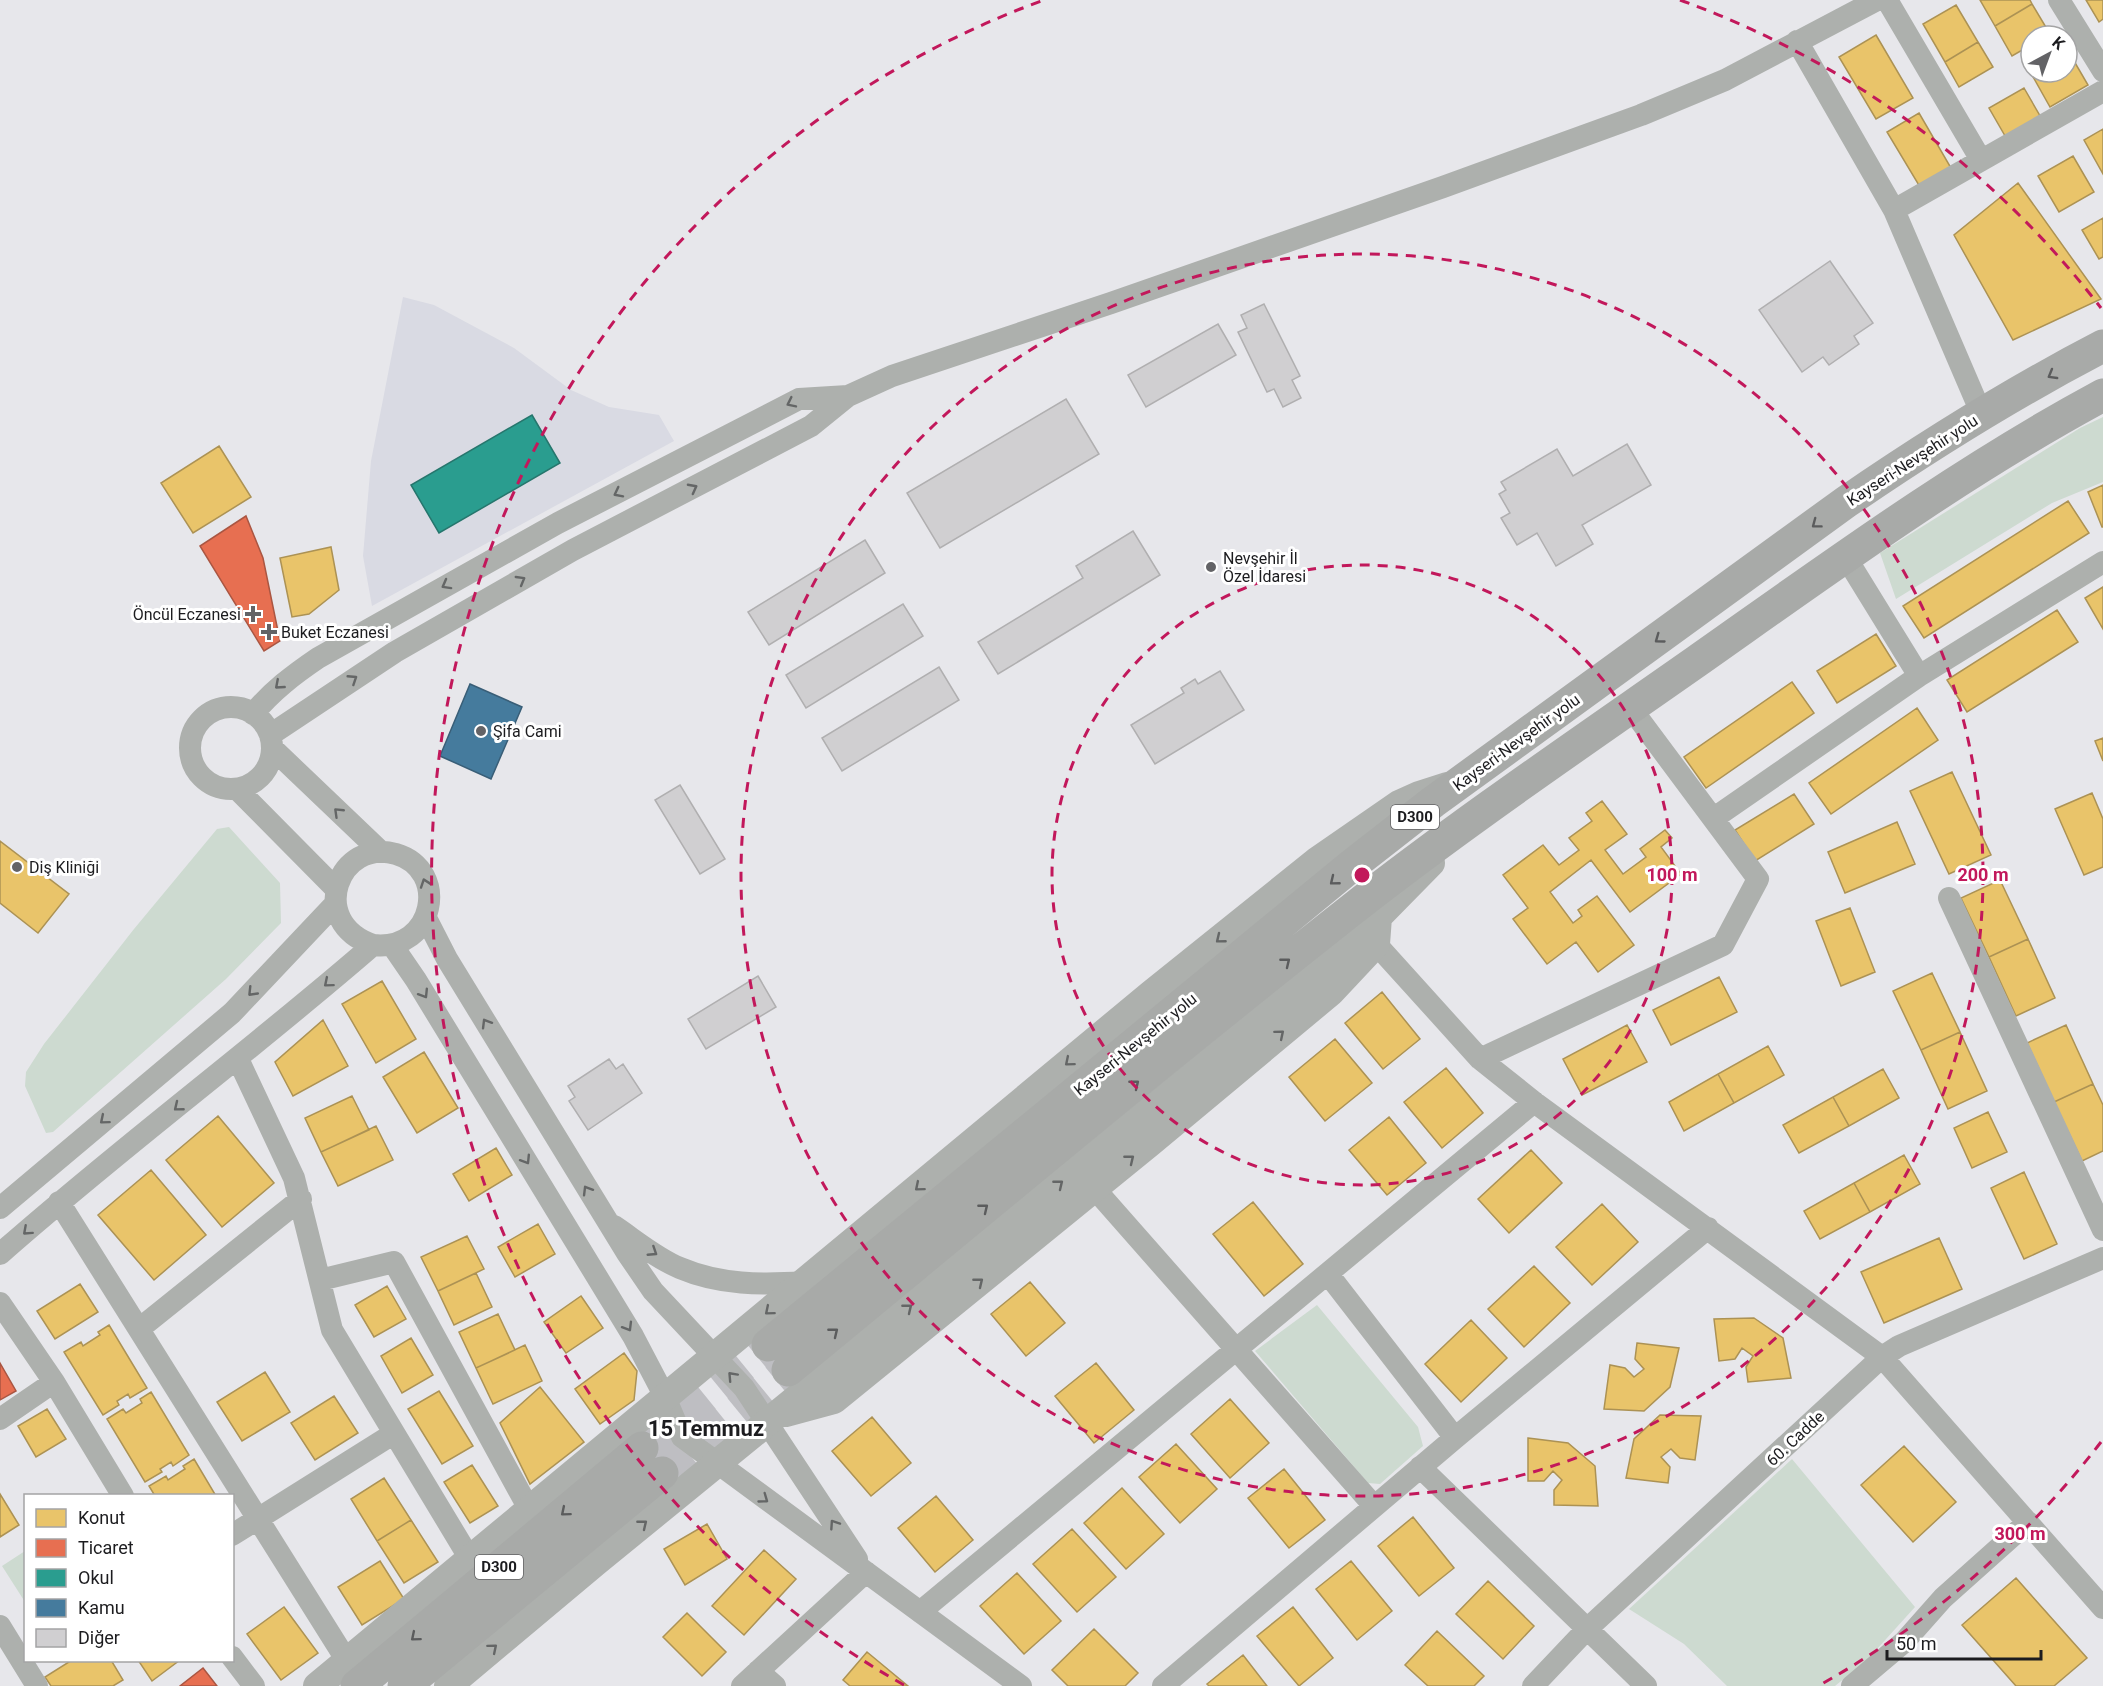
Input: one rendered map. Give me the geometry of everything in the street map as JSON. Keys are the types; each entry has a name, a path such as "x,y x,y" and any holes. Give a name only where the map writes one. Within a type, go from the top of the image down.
{"highway":[{"name":"Kayseri-Nevşehir yolu","path":"768,1345 1352,866 1460,783 1899,465 2103,346"},
{"name":"Kayseri-Nevşehir yolu","path":"788,1370 1172,1054 1353,909 1479,815 1845,556 1961,479 2103,395"},
{"name":"D300","path":"352,1673 642,1448"},
{"name":"D300","path":"404,1686 662,1473"}],"street":[{"path":"271,741 395,652 573,550 811,426 848,396 902,373 1354,218 1641,115 1725,80 1876,0"},
{"path":"1887,0 1981,160"},
{"path":"2059,0 2103,71"},
{"path":"1797,41 1894,210 1982,415"},
{"path":"1894,210 2103,90"},
{"path":"253,714 270,693 287,678 318,658 558,524 799,399 848,396"},
{"path":"1845,556 1919,676"},
{"path":"1714,818 1919,676 2103,562"},
{"path":"271,741 270,760 266,770 248,786 237,789 217,787 207,782 192,763 189,750 196,725 205,716 228,707 241,708 253,714 263,723 271,741 381,852"},
{"path":"1480,1059 1723,945 1758,879 1630,707"},
{"path":"317,1686 352,1673 470,1559 529,1509 1151,994 1318,860 1399,804 1438,788 1460,783"},
{"path":"237,789 335,896 339,918 347,931 359,940 382,945 416,980 633,1336 665,1397 682,1437 1021,1686"},
{"path":"771,1419 834,1400 1331,992 1377,930 1479,815"},
{"path":"0,1208 232,1013 335,896 342,874 352,863 365,855 381,852 396,854 411,861 421,873 428,887 429,903 426,918 412,936 382,945 59,1202 0,1254"},
{"path":"1949,898 2103,1230"},
{"path":"426,918 447,959 605,1220 653,1291 771,1419 866,1572"},
{"path":"1377,930 1480,1059 1534,1102 1882,1357 2028,1522 2095,1586 2103,1608"},
{"path":"448,1686 596,1562 1306,983 1377,930"},
{"path":"238,1059 285,1156 301,1199 332,1330 470,1559"},
{"path":"920,1612 1534,1102"},
{"path":"1094,1188 1374,1506"},
{"path":"139,1329 301,1199"},
{"path":"59,1202 352,1673"},
{"path":"605,1220 657,1256 681,1268 716,1279 747,1284 804,1282"},
{"path":"1163,1686 1420,1467 1708,1228"},
{"name":"60. Cadde","path":"1533,1686 1587,1629 1882,1357 1899,1346 2103,1258"},
{"path":"320,1280 394,1263 529,1509"},
{"path":"1328,1274 1455,1438"},
{"path":"0,1303 54,1382 122,1494"},
{"path":"0,1419 54,1382"},
{"path":"234,1534 393,1434"},
{"path":"1420,1467 1646,1686"},
{"path":"1852,1686 1904,1642 1943,1598 2028,1522"},
{"path":"758,1681 866,1572"},
{"path":"0,1626 34,1678"},
{"path":"234,1660 254,1686"}],"shaded area":[{"path":"403,297 434,305 514,348 571,390 609,407 659,415 674,441 372,606 363,556 371,461"},
{"path":"2103,417 2103,482 2052,503 1896,599 1880,553 2080,428"},
{"path":"229,827 280,883 281,923 226,979 53,1132 46,1133 25,1086 26,1072 44,1044 134,929 217,829"},
{"path":"1317,1305 1418,1427 1423,1446 1380,1484 1368,1483 1255,1351"},
{"path":"1792,1459 1915,1607 1868,1659 1835,1686 1727,1686 1684,1644 1629,1609"},
{"path":"24,1552 24,1600 2,1566"}],"building: Konut":[{"path":"1980,0 2030,0 2032,4 1995,26"},
{"path":"2086,0 2103,0 2103,19 2099,22"},
{"path":"2032,4 2044,24 2019,24 2019,52 2012,56 1995,26"},
{"path":"1956,5 1978,42 1945,62 1923,24"},
{"path":"1876,35 1913,98 1876,119 1839,57"},
{"path":"1978,42 1993,67 1959,87 1945,62"},
{"path":"2079,70 2088,85 2050,107 2037,84 2079,84"},
{"path":"2024,88 2043,121 2008,141 1989,108"},
{"path":"1919,113 1951,168 1920,187 1887,132"},
{"path":"2103,129 2103,174 2084,140"},
{"path":"2073,156 2094,192 2059,212 2038,176"},
{"path":"2018,183 2101,299 2013,340 1954,235"},
{"path":"2103,218 2103,257 2099,259 2082,230"},
{"path":"219,446 251,497 193,533 161,483"},
{"path":"2103,485 2103,527 2102,527 2088,492"},
{"path":"2068,501 2089,533 1924,638 1903,606"},
{"path":"331,547 339,590 309,614 292,617 280,558"},
{"path":"2103,587 2103,629 2085,598"},
{"path":"2057,610 2078,642 1967,712 1947,680"},
{"path":"1876,634 1896,666 1837,703 1817,671"},
{"path":"1792,682 1814,713 1706,788 1684,757"},
{"path":"1917,708 1938,740 1831,814 1809,783"},
{"path":"2103,738 2103,761 2095,741"},
{"path":"1952,772 1991,855 1949,874 1910,791"},
{"path":"2092,793 2103,819 2103,867 2084,875 2055,809"},
{"path":"1794,794 1814,824 1755,861 1735,830"},
{"path":"1602,801 1627,834 1605,850 1623,874 1646,857 1640,849 1665,830 1672,838 1661,847 1681,874 1630,912 1591,860 1550,892 1573,923 1582,916 1578,910 1597,896 1634,945 1598,972 1576,942 1547,964 1513,919 1528,908 1503,875 1543,845 1559,865 1579,850 1569,838 1592,821 1586,813"},
{"path":"1897,822 1915,864 1845,893 1828,852"},
{"name":"Diş Kliniği","path":"0,841 69,894 38,933 0,903"},
{"path":"2000,880 2028,939 1989,957 1961,898"},
{"path":"1850,908 1875,972 1841,986 1816,921"},
{"path":"2028,939 2055,998 2016,1016 1989,957"},
{"path":"1932,973 1960,1032 1921,1050 1893,991"},
{"path":"1719,977 1737,1012 1671,1045 1653,1010"},
{"path":"382,981 416,1039 376,1063 342,1004"},
{"path":"1382,992 1420,1039 1383,1069 1345,1023"},
{"path":"323,1020 348,1066 293,1096 275,1062"},
{"path":"1627,1025 1647,1062 1582,1095 1563,1059"},
{"path":"2066,1025 2093,1084 2054,1102 2027,1043"},
{"path":"1960,1032 1987,1091 1948,1109 1921,1050"},
{"path":"1335,1039 1372,1083 1325,1121 1289,1077"},
{"path":"1768,1046 1784,1075 1734,1103 1718,1074"},
{"path":"424,1052 458,1108 417,1133 383,1077"},
{"path":"1446,1068 1483,1113 1442,1148 1404,1102"},
{"path":"1883,1069 1899,1098 1849,1126 1833,1097"},
{"path":"1718,1074 1734,1103 1684,1131 1669,1102"},
{"path":"2093,1084 2103,1105 2103,1151 2082,1161 2054,1102"},
{"path":"352,1096 369,1130 321,1152 305,1118"},
{"path":"1833,1097 1849,1126 1799,1153 1783,1125"},
{"path":"1988,1112 2007,1152 1972,1168 1954,1128"},
{"path":"218,1116 274,1183 222,1227 166,1160"},
{"path":"1389,1117 1426,1163 1387,1195 1349,1150"},
{"path":"376,1126 393,1160 338,1186 321,1152"},
{"path":"496,1148 512,1175 469,1201 453,1174"},
{"path":"1531,1150 1562,1183 1509,1233 1478,1199"},
{"path":"1904,1155 1920,1184 1870,1212 1854,1183"},
{"path":"151,1170 206,1235 154,1280 98,1215"},
{"path":"2024,1172 2057,1244 2024,1259 1991,1188"},
{"path":"1854,1183 1870,1212 1820,1239 1804,1211"},
{"path":"1253,1202 1303,1264 1264,1296 1213,1234"},
{"path":"1602,1204 1638,1242 1592,1285 1556,1247"},
{"path":"538,1224 555,1254 515,1277 498,1247"},
{"path":"467,1236 484,1269 438,1291 421,1257"},
{"path":"1939,1238 1962,1289 1884,1323 1861,1272"},
{"path":"1534,1266 1570,1303 1524,1347 1488,1309"},
{"path":"476,1273 492,1307 454,1325 438,1291"},
{"path":"1030,1282 1065,1323 1026,1356 991,1314"},
{"path":"80,1284 98,1312 55,1339 37,1311"},
{"path":"387,1286 406,1319 374,1337 355,1305"},
{"path":"581,1296 603,1328 566,1353 544,1322"},
{"path":"498,1314 515,1350 476,1368 459,1332"},
{"path":"1754,1318 1783,1338 1791,1378 1748,1382 1746,1367 1753,1356 1742,1348 1735,1359 1719,1361 1714,1319"},
{"path":"1471,1320 1507,1358 1461,1402 1425,1364"},
{"path":"109,1325 147,1388 130,1398 128,1394 117,1401 119,1405 103,1415 64,1352 81,1342 83,1346 100,1335 98,1332"},
{"path":"411,1338 433,1375 402,1393 381,1356"},
{"path":"1637,1343 1679,1348 1670,1387 1644,1411 1604,1409 1610,1365 1625,1368 1634,1377 1644,1369 1635,1359"},
{"path":"525,1345 542,1381 493,1404 476,1368"},
{"path":"624,1353 637,1371 634,1400 600,1424 575,1389"},
{"path":"1096,1363 1134,1410 1094,1443 1055,1396"},
{"path":"265,1372 290,1412 242,1441 217,1402"},
{"path":"540,1387 584,1442 530,1484 500,1423"},
{"path":"439,1391 473,1446 442,1464 408,1409"},
{"path":"151,1392 189,1455 173,1466 171,1462 160,1469 162,1472 145,1482 107,1419 123,1409 126,1413 142,1403 140,1399"},
{"path":"334,1396 358,1433 315,1460 291,1423"},
{"path":"1230,1399 1269,1443 1230,1478 1191,1434"},
{"path":"47,1409 66,1439 36,1457 18,1426"},
{"path":"1660,1415 1701,1416 1695,1460 1680,1458 1671,1449 1661,1457 1670,1467 1668,1483 1626,1478 1634,1439"},
{"path":"872,1417 911,1463 871,1496 832,1451"},
{"path":"1528,1438 1568,1443 1595,1466 1598,1506 1554,1505 1554,1490 1562,1480 1553,1471 1544,1481 1528,1481"},
{"path":"1176,1444 1217,1489 1180,1523 1139,1477"},
{"path":"1904,1446 1956,1502 1913,1542 1861,1485"},
{"path":"194,1459 215,1494 154,1494 149,1486 166,1476 168,1480 185,1469 183,1466"},
{"path":"472,1465 498,1506 470,1523 444,1482"},
{"path":"1284,1469 1325,1520 1289,1548 1248,1498"},
{"path":"384,1478 411,1520 377,1541 351,1499"},
{"path":"1122,1488 1164,1534 1126,1569 1084,1523"},
{"path":"0,1494 19,1525 0,1537"},
{"path":"936,1496 973,1540 935,1572 898,1528"},
{"path":"1413,1517 1454,1568 1419,1596 1378,1546"},
{"path":"411,1520 438,1562 404,1583 377,1541"},
{"path":"707,1524 727,1559 685,1585 664,1549"},
{"path":"1072,1529 1116,1577 1077,1612 1033,1564"},
{"path":"764,1550 796,1579 744,1635 712,1606"},
{"path":"380,1561 404,1599 362,1625 338,1587"},
{"path":"1351,1561 1392,1611 1357,1640 1316,1589"},
{"path":"1017,1573 1061,1621 1024,1654 980,1606"},
{"path":"2016,1578 2087,1658 2054,1686 2016,1686 1962,1625"},
{"path":"1488,1581 1534,1626 1503,1659 1456,1614"},
{"path":"284,1607 318,1653 281,1680 247,1634"},
{"path":"1293,1607 1333,1658 1299,1686 1257,1636"},
{"path":"687,1613 726,1652 702,1676 663,1637"},
{"path":"1094,1629 1138,1673 1125,1686 1068,1686 1052,1670"},
{"path":"1437,1631 1484,1676 1474,1686 1428,1686 1405,1665"},
{"path":"867,1652 908,1686 850,1686 843,1680"},
{"path":"1243,1655 1267,1686 1209,1686 1207,1684"},
{"path":"69,1662 112,1662 123,1680 113,1686 51,1686 45,1677"},
{"path":"139,1662 177,1662 152,1681"}],"building: Ticaret":[{"path":"246,516 263,558 280,641 264,651 200,546"},
{"path":"0,1363 16,1391 0,1400"},
{"path":"203,1668 217,1686 180,1686"}],"building: Okul":[{"path":"532,415 560,463 439,533 411,485"}],"building: Kamu":[{"name":"Şifa Cami","path":"470,684 522,707 491,779 440,756"}],"building: Diğer":[{"path":"1830,261 1873,323 1854,336 1859,344 1829,365 1823,357 1802,372 1759,310"},
{"path":"1264,304 1300,376 1292,380 1301,398 1283,407 1274,389 1267,392 1238,332 1247,328 1241,315"},
{"path":"1218,324 1236,355 1146,407 1128,375"},
{"path":"1066,399 1099,454 940,548 907,493"},
{"path":"1627,444 1651,485 1582,525 1593,544 1556,566 1537,533 1517,545 1501,518 1510,513 1499,494 1506,490 1501,482 1557,449 1573,476"},
{"path":"1133,531 1160,575 998,674 978,642 1083,578 1076,566"},
{"path":"865,540 885,573 769,645 748,612"},
{"path":"903,604 923,636 806,708 786,675"},
{"path":"939,667 959,700 842,771 822,738"},
{"path":"1220,671 1244,710 1155,764 1131,725 1184,693 1181,688 1195,679 1198,684"},
{"path":"680,785 725,859 700,874 655,800"},
{"path":"758,976 776,1007 706,1049 688,1019"},
{"path":"609,1059 616,1069 623,1064 642,1093 588,1130 569,1101 575,1097 568,1086"}],"tunnel":[{"path":"642,1448 768,1345"},
{"path":"662,1473 788,1370"}],"place":[{"name":"Nevşehir İl Özel İdaresi","path":"1211,567"},
{"name":"Öncül Eczanesi","path":"253,614"},
{"name":"Buket Eczanesi","path":"269,632"},
{"name":"Şifa Cami","path":"481,731"},
{"name":"Diş Kliniği","path":"17,867"}],"district":[{"name":"15 Temmuz","path":"706,1428"}]}
